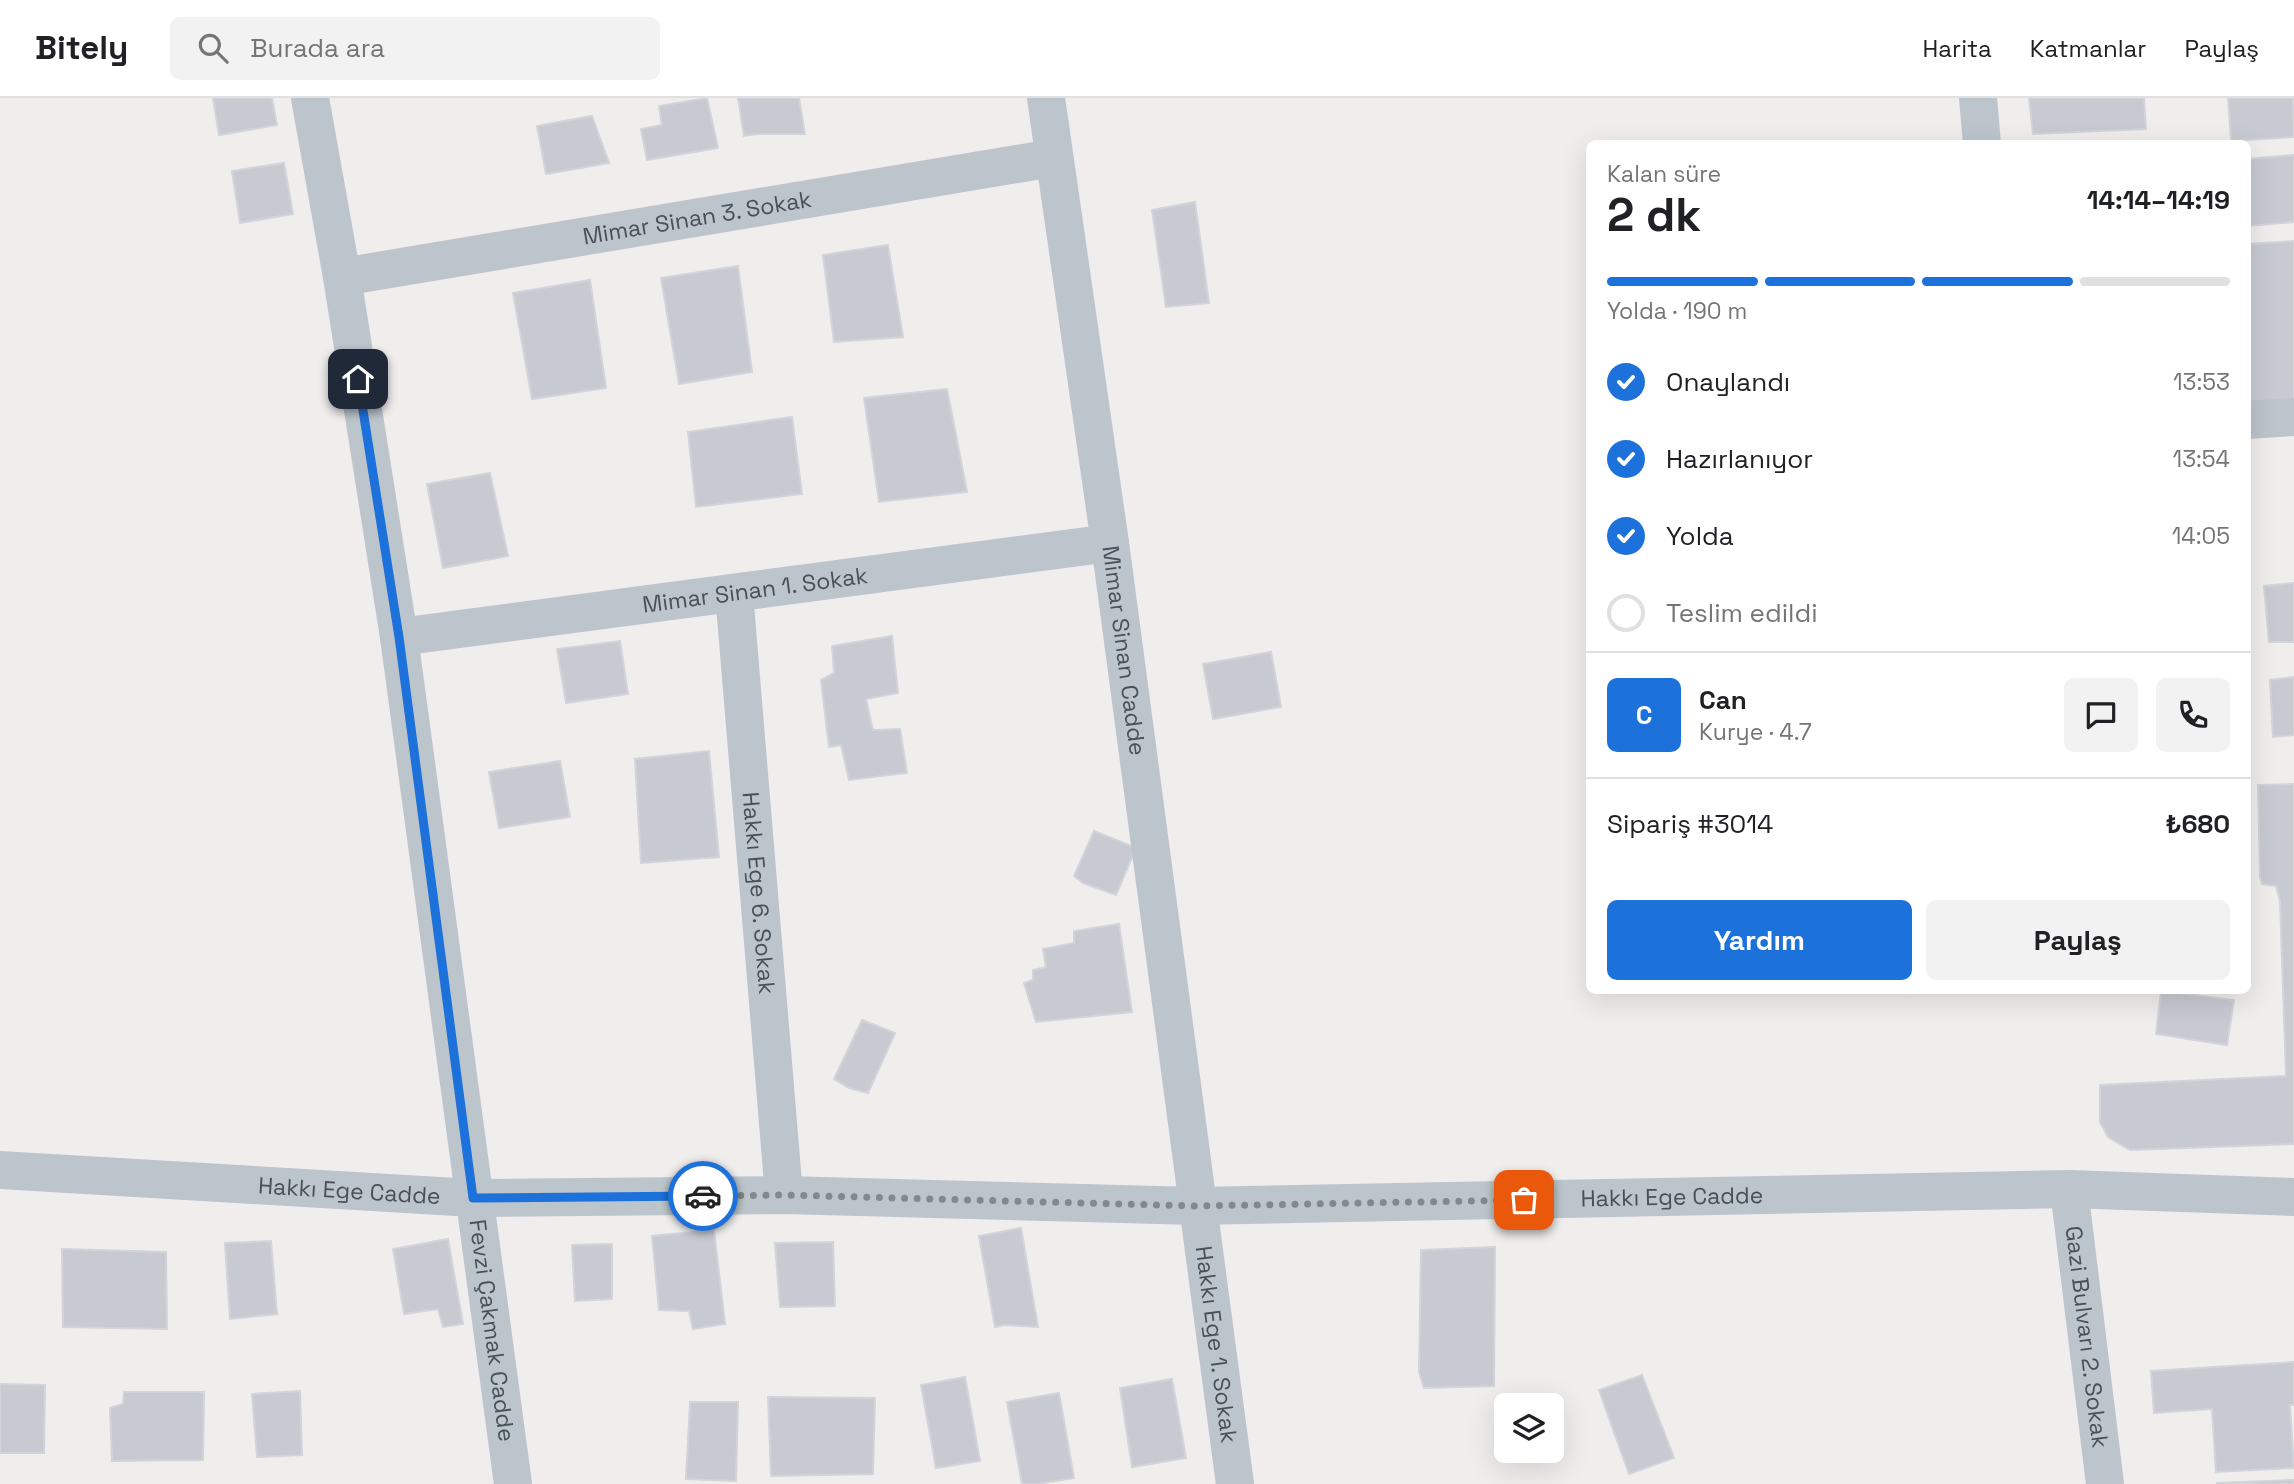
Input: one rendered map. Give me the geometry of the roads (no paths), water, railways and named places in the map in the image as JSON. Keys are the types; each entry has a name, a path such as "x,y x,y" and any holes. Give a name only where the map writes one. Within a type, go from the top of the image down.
{"street":[{"name":"Fevzi Çakmak Cadde","path":"310,98 342,276 399,637 513,1484"},
{"name":"Mimar Sinan Cadde","path":"1046,98 1110,543 1197,1206"},
{"path":"1978,98 1982,140"},
{"name":"Mimar Sinan 3. Sokak","path":"342,276 1053,158"},
{"path":"2251,420 2294,417"},
{"name":"Mimar Sinan 1. Sokak","path":"399,637 1110,543"},
{"name":"Hakkı Ege 6. Sokak","path":"734,593 784,1195"},
{"name":"Hakkı Ege Cadde","path":"0,1170 473,1198 784,1195 1197,1206 2069,1189 2294,1197"},
{"name":"Gazi Bulvarı 2. Sokak","path":"2069,1189 2105,1484"},
{"name":"Hakkı Ege 1. Sokak","path":"1197,1206 1235,1484"}]}
